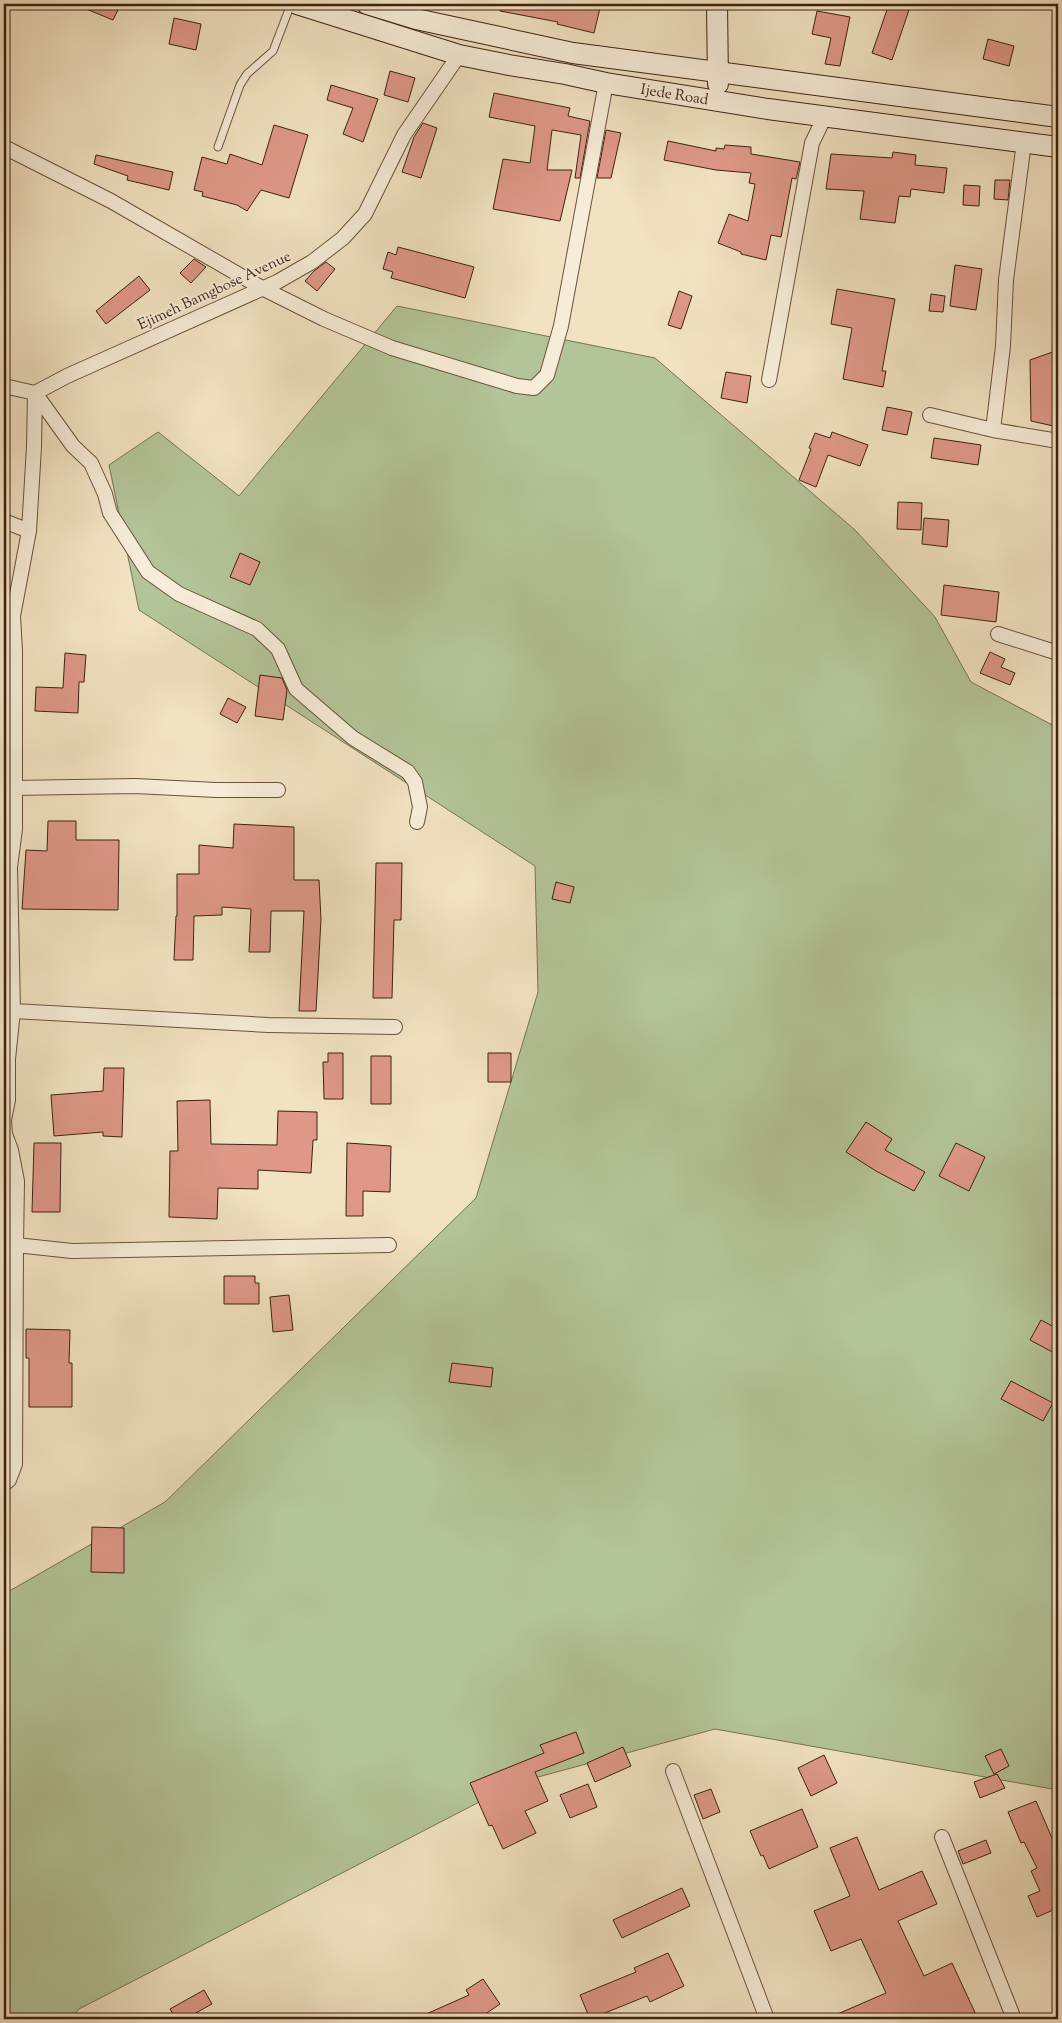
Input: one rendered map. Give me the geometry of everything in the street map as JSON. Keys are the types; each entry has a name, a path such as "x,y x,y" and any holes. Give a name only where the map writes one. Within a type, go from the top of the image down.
{"main road":[{"name":"Ijede Road","path":"297,4 459,55 606,83 718,101 1058,147"},
{"name":"Ijede Road","path":"367,4 418,11 573,53 1058,116"},
{"path":"718,4 718,101"}],"street":[{"name":"Ejimeh Bamgbose Avenue","path":"35,393 68,376 262,288 312,262 343,238 365,214 404,135 459,55"},
{"path":"4,147 111,202 262,288 324,319 392,348 518,386 534,388 547,375 561,326 606,83"},
{"path":"769,380 812,143 825,116"},
{"path":"993,430 1003,346 1006,280 1024,142"},
{"path":"4,386 35,393 73,446 90,464 105,494 110,513 148,572 179,594 257,629 278,649 296,689 352,738 408,772 415,782 420,807 417,822"},
{"path":"4,1484 9,1480 15,1464 10,1283 16,1245 17,1182 11,1150 5,1134 4,1120 8,1100 6,1059 13,1011 9,829 14,788 15,651 8,616 28,531 34,447 35,393"},
{"path":"930,415 993,430 1058,441"},
{"path":"4,521 28,531"},
{"path":"998,634 1058,653"},
{"path":"14,788 135,786 216,790 278,790"},
{"path":"13,1011 258,1025 395,1027"},
{"path":"16,1245 72,1251 389,1245"},
{"path":"673,1771 767,2019"},
{"path":"942,1837 1014,2019"}],"lane":[{"path":"218,147 240,85 247,74 273,51 291,4"}],"green space":[{"path":"397,306 655,358 855,530 935,617 971,682 1058,728 1058,1790 715,1729 516,1783 79,2009 71,2019 4,2019 4,1594 165,1502 476,1198 538,992 535,866 139,610 109,465 158,432 239,496"}],"building":[{"path":"74,4 108,4 119,8 113,20"},
{"path":"501,4 601,4 594,33 557,24 558,22 500,11"},
{"path":"889,4 911,4 892,60 872,53"},
{"path":"817,11 850,17 840,66 825,64 831,38 812,34"},
{"path":"174,18 201,24 196,50 169,44"},
{"path":"988,39 1014,46 1009,66 983,59"},
{"path":"390,71 415,78 408,102 384,95"},
{"path":"331,85 378,99 363,142 343,134 353,108 327,100"},
{"path":"494,93 570,108 568,116 590,121 580,178 575,178 581,135 552,130 547,170 572,170 560,221 493,209 503,159 530,163 535,126 489,117"},
{"path":"423,123 437,128 421,178 402,172 414,137"},
{"path":"274,125 308,135 289,198 261,190 247,211 237,205 202,196 203,192 194,190 202,157 227,164 230,154 262,165"},
{"path":"606,130 621,133 611,178 597,178"},
{"path":"668,141 716,151 716,148 724,149 725,145 751,147 751,154 800,162 796,179 792,178 781,237 771,235 766,260 741,254 741,252 718,243 729,214 748,221 755,184 749,183 751,173 716,170 664,160"},
{"path":"893,152 916,155 915,165 947,168 944,193 911,189 910,197 899,196 895,223 860,219 864,191 826,189 831,154 892,158"},
{"path":"96,155 173,172 169,190 127,180 128,176 94,164"},
{"path":"995,180 1010,180 1008,200 994,199"},
{"path":"964,185 980,186 979,206 963,205"},
{"path":"398,247 474,267 465,298 391,278 393,272 383,269 388,252 396,255"},
{"path":"194,259 206,267 191,283 180,273"},
{"path":"326,262 335,269 317,291 305,281"},
{"path":"955,265 982,269 976,310 950,306"},
{"path":"139,276 150,290 106,324 96,311"},
{"path":"837,289 895,299 882,371 886,371 883,387 843,379 852,328 831,324"},
{"path":"679,291 692,296 681,329 668,325"},
{"path":"931,294 945,296 943,312 929,311"},
{"path":"1058,350 1058,427 1031,421 1030,360"},
{"path":"726,372 751,376 747,403 721,398"},
{"path":"887,407 912,412 907,435 882,430"},
{"path":"832,432 868,445 860,466 828,455 816,487 799,480 815,433 830,438"},
{"path":"934,438 981,445 978,465 931,458"},
{"path":"898,502 922,503 921,530 897,529"},
{"path":"924,518 949,520 947,547 922,544"},
{"path":"240,553 260,562 250,585 230,577"},
{"path":"944,585 999,592 996,622 941,615"},
{"path":"990,652 1005,659 1001,667 1015,673 1010,685 980,673"},
{"path":"65,653 86,655 84,682 79,682 78,713 35,711 36,687 63,688"},
{"path":"260,675 282,678 287,690 283,720 255,716"},
{"path":"228,698 246,707 237,723 220,714"},
{"path":"48,821 76,821 76,840 119,840 118,910 22,909 26,850 47,851"},
{"path":"234,824 294,827 294,880 319,880 321,919 316,1011 299,1011 304,911 271,911 270,952 249,952 251,909 222,907 222,915 194,916 193,960 174,960 177,874 199,874 199,845 233,848"},
{"path":"376,863 402,863 401,920 394,920 392,998 373,998"},
{"path":"556,882 574,887 570,903 552,899"},
{"path":"328,1053 343,1053 343,1099 324,1099 323,1062 328,1062"},
{"path":"488,1053 511,1053 511,1082 488,1082"},
{"path":"371,1056 391,1056 391,1104 371,1104"},
{"path":"104,1068 124,1068 122,1137 103,1136 103,1132 54,1136 51,1095 103,1091"},
{"path":"210,1100 211,1144 277,1145 278,1111 317,1112 317,1140 313,1140 311,1173 258,1170 258,1189 218,1188 217,1219 169,1217 170,1151 178,1151 177,1101"},
{"path":"866,1122 892,1139 885,1150 925,1172 914,1191 876,1171 846,1152"},
{"path":"34,1143 61,1143 60,1212 32,1212"},
{"path":"347,1143 391,1146 390,1192 363,1191 363,1216 346,1216"},
{"path":"956,1143 985,1157 969,1191 939,1176"},
{"path":"224,1276 255,1276 255,1283 259,1283 259,1304 224,1304"},
{"path":"289,1295 293,1330 273,1332 270,1297"},
{"path":"1041,1320 1058,1329 1058,1355 1030,1340"},
{"path":"26,1329 70,1330 69,1363 72,1363 72,1407 29,1407 29,1358 26,1358"},
{"path":"452,1363 493,1368 491,1387 449,1382"},
{"path":"1011,1381 1053,1403 1043,1421 1001,1399"},
{"path":"92,1527 124,1528 124,1573 91,1572"},
{"path":"576,1732 584,1753 535,1772 548,1801 525,1811 536,1833 503,1849 492,1825 489,1826 470,1783 544,1753 540,1745"},
{"path":"623,1747 631,1766 595,1782 587,1763"},
{"path":"1001,1749 1009,1766 994,1774 985,1756"},
{"path":"824,1755 837,1783 811,1796 798,1768"},
{"path":"997,1774 1005,1788 980,1798 974,1782"},
{"path":"588,1784 597,1807 570,1818 560,1795"},
{"path":"711,1789 720,1812 703,1819 694,1795"},
{"path":"1036,1801 1058,1852 1058,1908 1037,1917 1028,1896 1040,1891 1031,1871 1037,1868 1024,1842 1021,1843 1008,1812"},
{"path":"802,1809 818,1847 769,1869 750,1831"},
{"path":"857,1837 879,1890 922,1871 937,1904 898,1921 924,1976 952,1963 978,2019 826,2019 886,1993 861,1939 831,1951 814,1911 850,1896 830,1848"},
{"path":"986,1840 991,1853 963,1864 958,1851"},
{"path":"682,1888 690,1906 622,1938 613,1920"},
{"path":"668,1953 684,1986 650,2002 647,1996 590,2019 580,1995 636,1972 634,1968"},
{"path":"483,1979 500,2004 478,2019 415,2019 469,1995 466,1990"},
{"path":"204,1990 212,2004 185,2019 176,2019 170,2009"}]}
